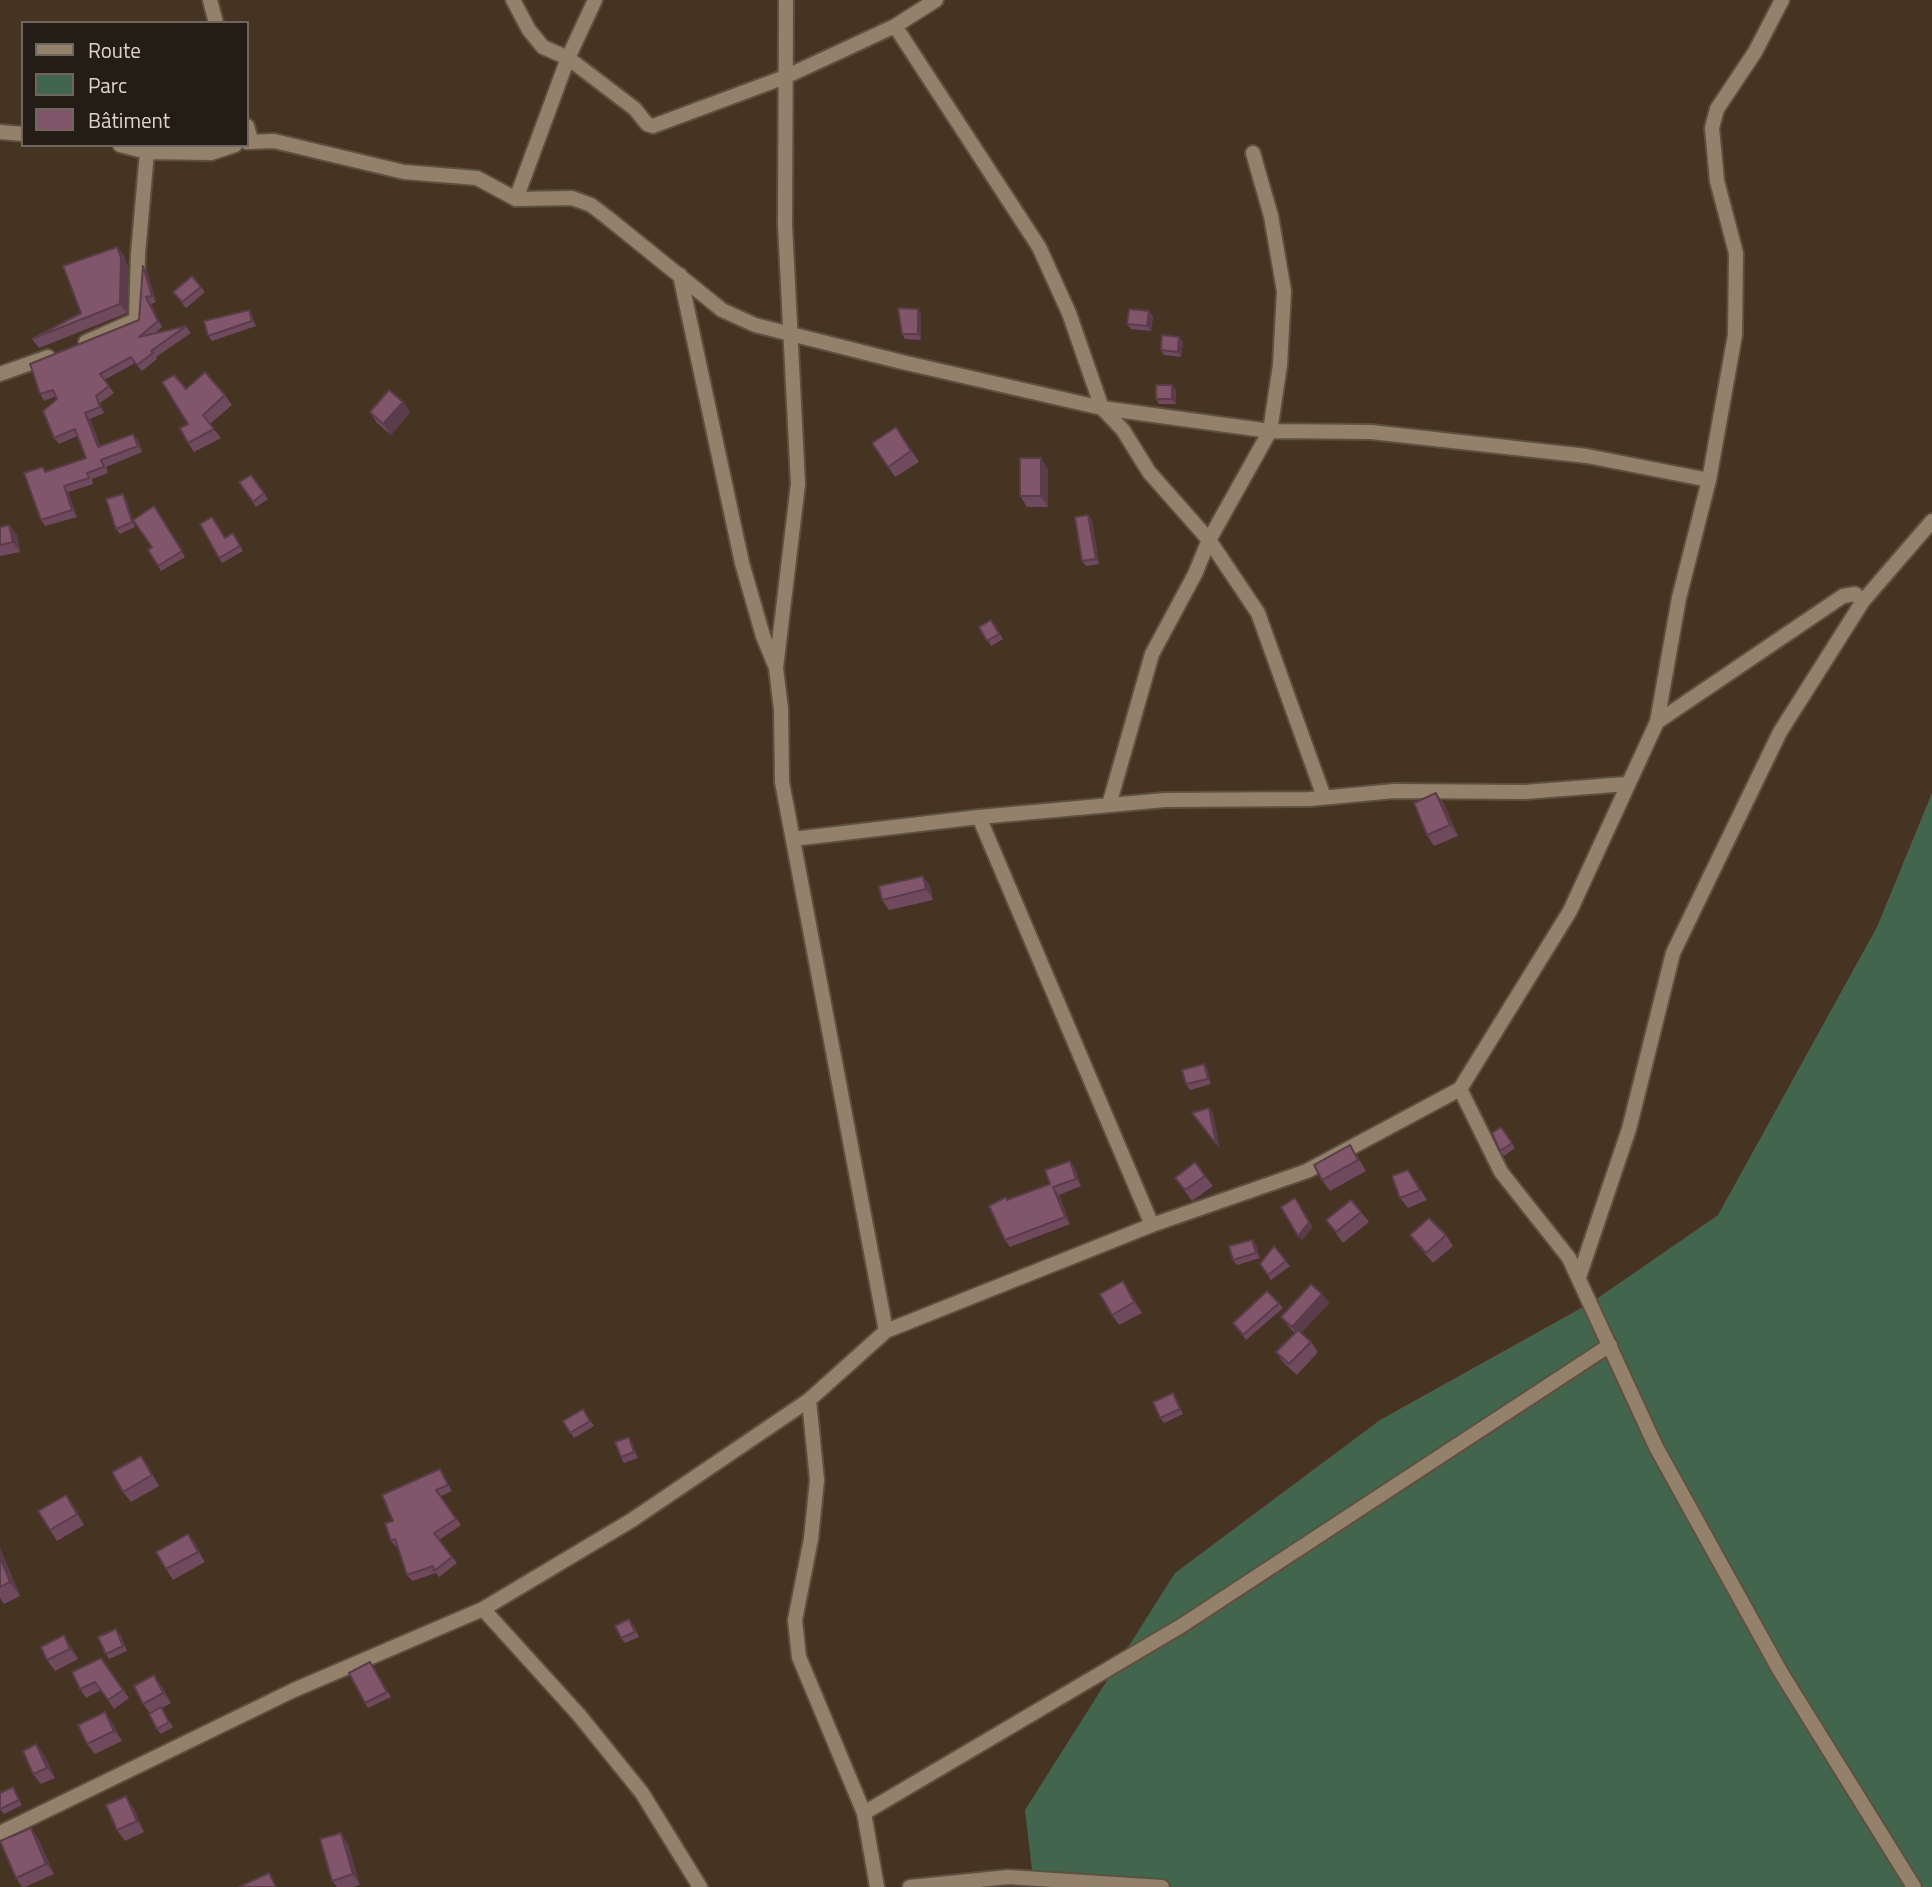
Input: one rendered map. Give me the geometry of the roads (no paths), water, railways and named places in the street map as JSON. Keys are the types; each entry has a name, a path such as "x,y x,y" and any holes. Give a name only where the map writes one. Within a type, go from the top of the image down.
{"street":[{"path":"209,0 215,21"},
{"path":"513,0 529,30 543,47 568,58 635,109 647,124 653,126 785,77 895,26 936,0"},
{"path":"516,199 568,58 595,0"},
{"path":"786,0 785,225 798,484 776,668 781,709 782,782 886,1331"},
{"path":"0,1833 294,1690 483,1609 632,1520 809,1400 886,1331 1152,1225 1307,1171 1460,1088 1570,911 1626,784 1657,722 1679,598 1709,480 1735,335 1738,288 1736,253 1717,181 1712,128 1717,109 1755,52 1782,0"},
{"path":"895,26 1039,247 1069,313 1102,408 1123,430 1149,472 1209,540 1258,613 1324,797"},
{"path":"0,132 21,134"},
{"path":"248,136 404,172 477,178 516,199 572,198 591,205 722,310 755,325 790,335 1102,408 1270,431 1371,432 1587,457 1709,480"},
{"path":"128,147 147,152 211,153 229,147"},
{"path":"0,374 67,350 136,320 138,254 147,152"},
{"path":"1109,805 1152,654 1195,575 1209,540 1270,431 1280,365 1284,291 1270,216 1253,153"},
{"path":"680,275 742,563 762,636 776,668"},
{"path":"1579,1277 1629,1129 1673,953 1780,732 1863,601 1932,521"},
{"path":"1657,722 1843,596 1855,594 1863,601"},
{"path":"793,839 979,817 1181,799 1324,797 1394,792 1525,792 1626,784"},
{"path":"979,817 1152,1225"},
{"path":"1460,1088 1501,1172 1569,1258 1656,1447 1780,1671 1914,1887"},
{"path":"864,1813 1181,1626 1610,1345"},
{"path":"809,1400 817,1480 811,1539 794,1620 799,1657 864,1813 877,1887"},
{"path":"483,1609 579,1715 642,1793 700,1887"},
{"path":"910,1887 1008,1877 1162,1887"}]}
